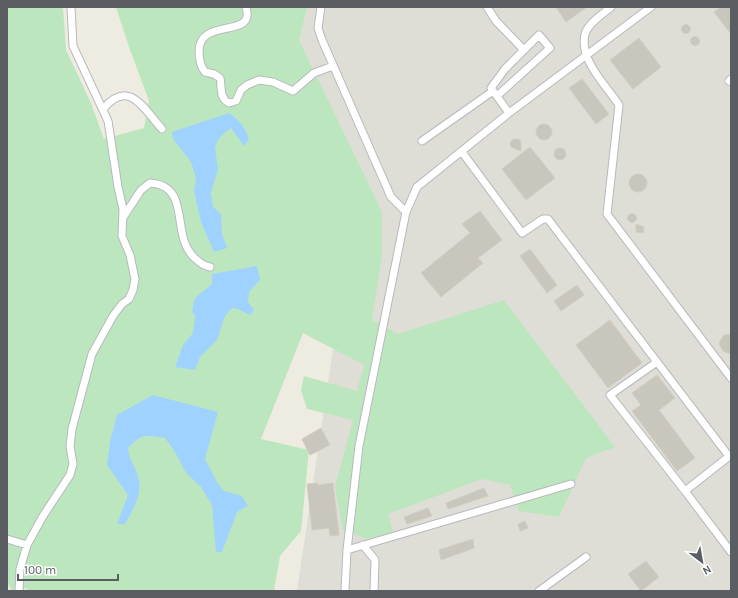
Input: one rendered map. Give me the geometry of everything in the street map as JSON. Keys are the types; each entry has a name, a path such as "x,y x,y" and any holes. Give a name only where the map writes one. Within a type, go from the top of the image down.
{"street":[{"path":"19,591 20,569 27,545 43,516 70,475 73,464 70,446 72,429 92,354 113,316 122,304 129,299 133,290 135,278 130,255 122,236 123,209 108,122 73,46 71,7"},
{"path":"246,7 248,15 243,24 207,34 199,46 199,59 202,69 205,72 214,74 220,78 224,101 229,103 236,101 241,90 247,85 259,80 273,82 293,91 314,73 333,66"},
{"path":"320,7 318,28 333,66 391,197 406,212"},
{"path":"487,7 496,21 524,50"},
{"path":"611,7 591,25 585,34 586,57 619,104 607,214 731,378"},
{"path":"345,591 347,550 358,446 406,212 417,187 509,113 651,7"},
{"path":"422,141 495,93 550,48 539,35 505,68 491,88 495,93 509,113"},
{"path":"103,109 116,97 122,95 132,96 162,129"},
{"path":"462,152 522,233 543,219 548,219 728,455 727,458 685,491"},
{"path":"123,218 141,190 150,183 159,184 167,188 172,192 176,201 187,251 205,266 210,267"},
{"path":"657,362 610,395 731,552"},
{"path":"347,550 571,484"},
{"path":"7,539 27,545"},
{"path":"363,545 375,560 374,591"},
{"path":"539,591 586,557"}],"shaded area":[{"path":"271,7 731,7 731,591 297,591 351,228"}],"green space":[{"path":"7,7 63,7 66,50 91,103 104,139 144,128 149,101 116,7 307,7 299,40 382,212 382,255 372,320 398,334 504,300 615,447 586,458 559,517 519,511 510,485 482,479 388,514 393,532 367,539 343,530 335,487 353,420 307,409 301,390 304,376 357,391 364,365 303,333 261,439 309,450 301,531 280,556 274,591 27,591 27,588 12,591 7,582"}],"water":[{"path":"229,113 241,124 249,139 244,146 231,128 219,138 215,147 218,169 211,193 213,207 221,214 222,234 227,248 214,252 201,222 194,191 196,178 191,162 173,139 172,132"},
{"path":"257,266 260,280 249,292 248,302 254,310 250,315 238,309 232,308 225,316 217,340 200,357 195,370 175,367 183,345 193,333 195,316 192,310 195,298 212,284 212,274"},
{"path":"153,395 218,412 205,459 218,484 224,491 242,496 248,506 237,512 222,552 216,552 212,505 201,487 186,473 175,452 165,438 144,436 128,448 140,486 136,503 125,524 117,524 128,495 107,465 110,441 117,415"}],"building":[{"path":"556,7 587,7 566,22"},
{"path":"721,7 731,7 731,34 714,12"},
{"path":"686,24 691,29 686,34 681,29"},
{"path":"695,36 700,41 695,46 690,41"},
{"path":"639,38 661,67 633,89 610,60"},
{"path":"582,79 609,114 596,124 569,88"},
{"path":"541,124 547,124 552,129 550,138 547,140 541,140 536,135 536,129"},
{"path":"513,139 518,139 521,141 521,151 511,147 510,142"},
{"path":"530,147 555,178 526,200 502,169"},
{"path":"562,148 565,149 565,159 558,160 555,159 554,152 555,149"},
{"path":"638,174 644,177 647,183 644,189 638,192 632,189 629,183 632,177"},
{"path":"480,211 502,240 478,258 483,263 441,297 421,273 470,233 462,224"},
{"path":"632,213 637,218 632,223 627,218"},
{"path":"636,224 644,227 643,233 636,232"},
{"path":"530,249 557,285 547,293 520,256"},
{"path":"577,285 584,295 561,311 554,301"},
{"path":"610,320 642,363 608,388 576,345"},
{"path":"731,334 731,354 723,351 719,343 724,335"},
{"path":"657,375 675,398 659,410 695,458 677,471 632,411 641,405 632,393"},
{"path":"321,428 330,445 310,455 302,439"},
{"path":"318,483 318,485 333,483 339,535 330,536 329,528 312,530 307,484"},
{"path":"484,488 488,496 448,509 446,503"},
{"path":"428,508 432,516 407,524 404,517"},
{"path":"525,521 528,528 520,531 518,524"},
{"path":"473,539 474,548 441,560 439,550"},
{"path":"646,561 659,577 641,591 628,574"}]}
